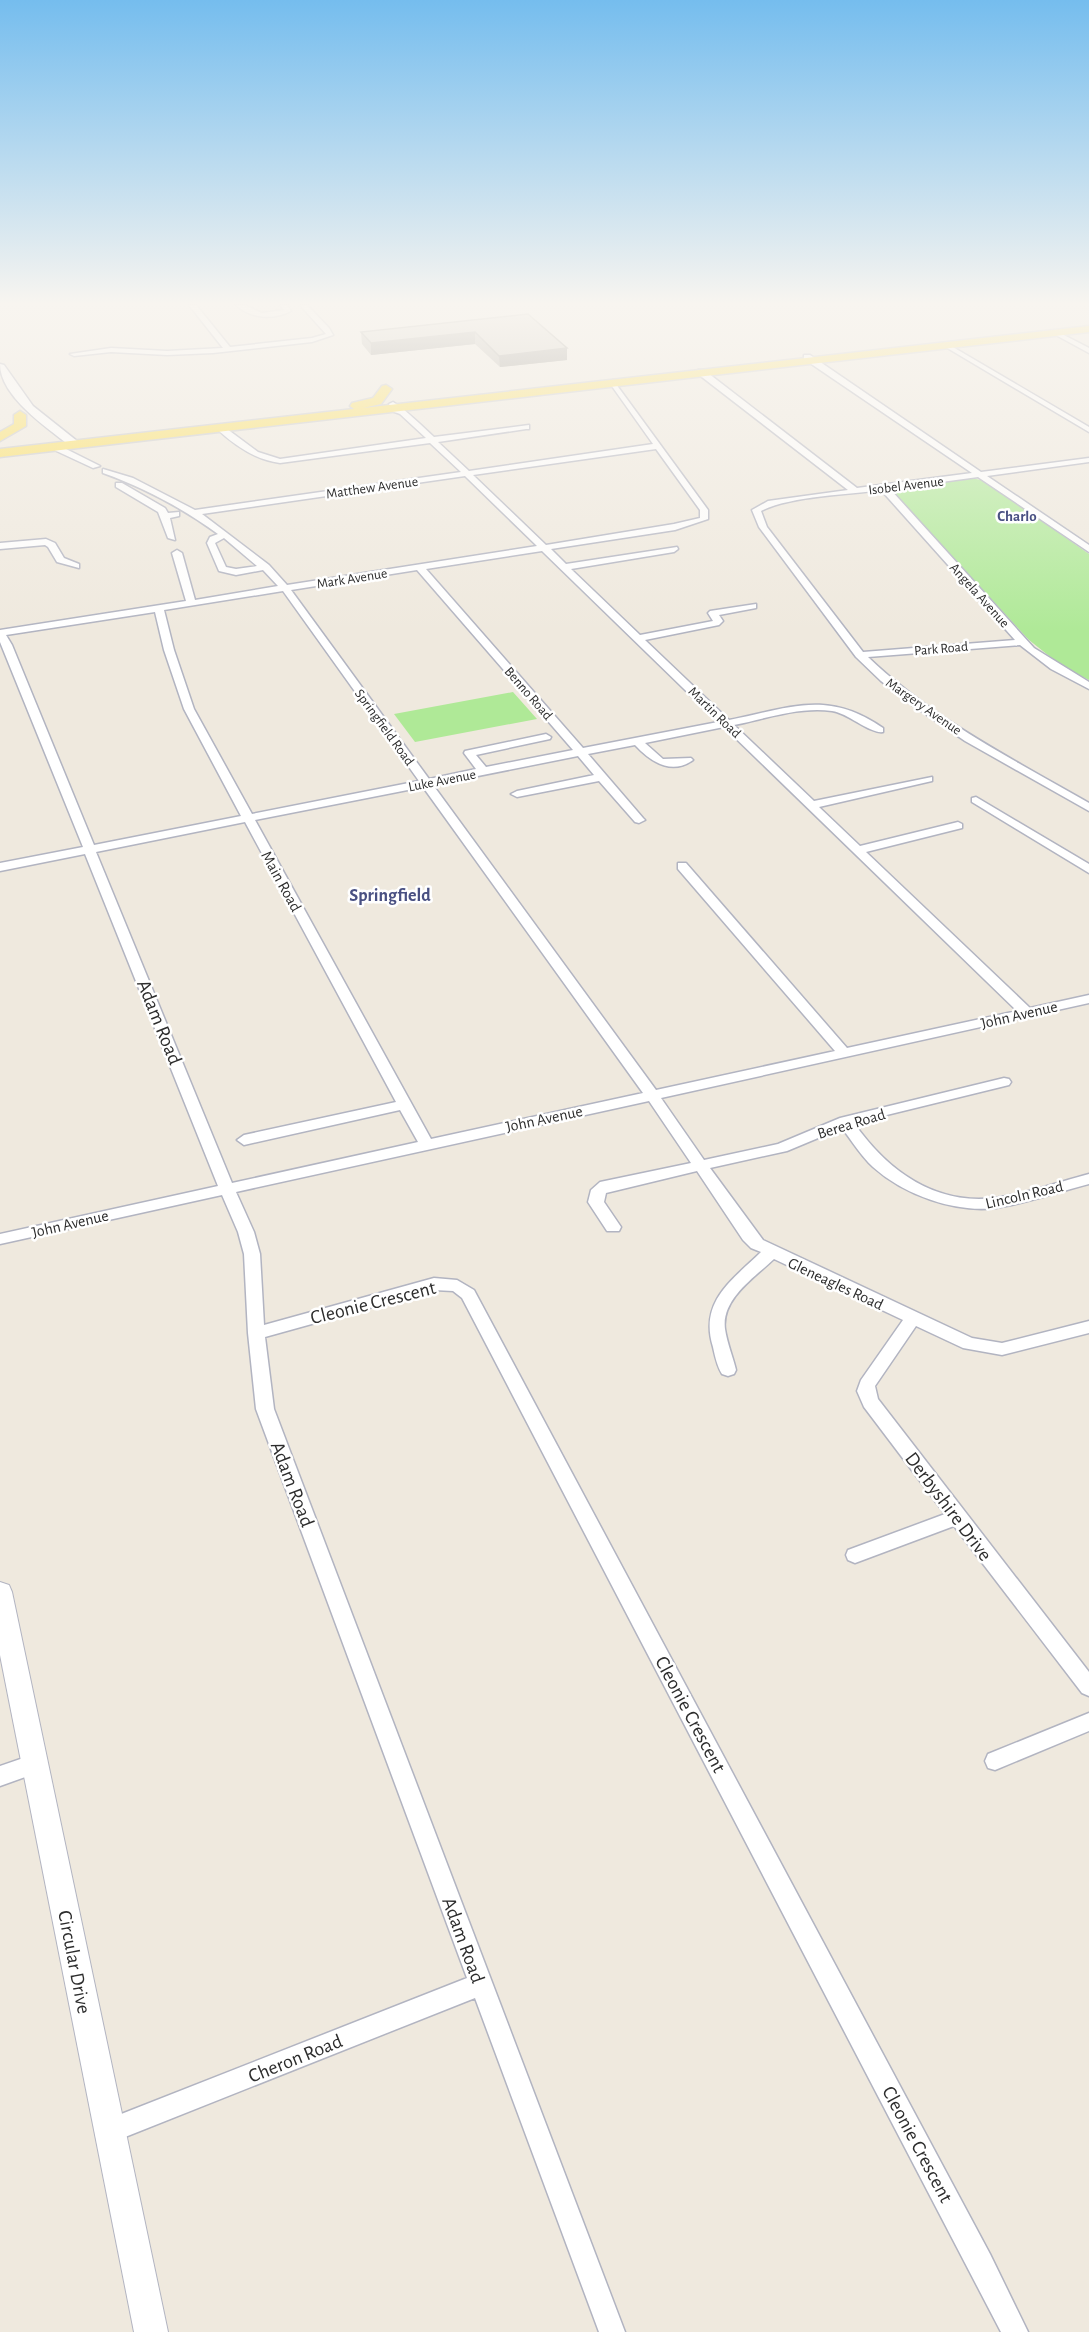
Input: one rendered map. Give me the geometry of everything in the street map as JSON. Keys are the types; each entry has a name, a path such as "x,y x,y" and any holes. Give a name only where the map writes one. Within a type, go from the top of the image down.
{"main road":[{"path":"0,437 20,426 17,414"},
{"path":"19,414 51,444"},
{"path":"36,414 71,441 220,428 332,414"},
{"path":"0,453 71,441 298,414"},
{"path":"0,448 51,444"}],"street":[{"name":"Martin Road","path":"409,414 467,474 1026,1012"},
{"path":"635,414 658,446"},
{"path":"755,414 855,491"},
{"path":"890,414 1089,549"},
{"path":"1063,414 1089,429"},
{"path":"220,428 258,456 270,461 526,427"},
{"name":"Springfield Road","path":"71,441 110,468 191,512 225,534 245,548 285,588 652,1095"},
{"path":"51,444 96,466 110,468"},
{"name":"Matthew Avenue","path":"165,516 658,446"},
{"name":"Mark Avenue","path":"0,634 675,527 704,519 704,510 658,446"},
{"name":"Isobel Avenue","path":"759,507 855,491 1089,460"},
{"path":"119,485 162,510 172,538"},
{"name":"Angela Avenue","path":"884,488 1022,642 1039,658 1089,686"},
{"name":"Margery Avenue","path":"759,507 756,514 764,527 860,655 904,695 944,723 1089,808"},
{"path":"225,534 213,539 211,543 222,569 236,573 266,567"},
{"path":"0,546 46,542 52,545 60,560 76,566"},
{"path":"566,567 674,549"},
{"path":"177,553 192,603"},
{"name":"Benno Road","path":"419,567 639,820"},
{"path":"639,638 716,623 718,621 713,613 753,606"},
{"name":"Main Road","path":"159,609 181,691 426,1144"},
{"name":"Adam Road","path":"0,634 7,645 226,1188 246,1232 252,1254 256,1334 268,1420 612,2332"},
{"name":"Park Road","path":"860,655 1022,642"},
{"name":"Luke Avenue","path":"0,867 809,707 834,706 856,713 879,730"},
{"path":"484,772 469,753 546,737"},
{"path":"638,742 658,762 663,764 687,760"},
{"path":"517,794 602,777"},
{"path":"812,806 928,779"},
{"path":"976,800 1089,869"},
{"path":"858,850 958,826"},
{"path":"682,866 845,1054"},
{"name":"John Avenue","path":"0,1239 1089,999"},
{"name":"Berea Road","path":"613,1227 596,1202 599,1190 611,1184 794,1144 845,1121 1004,1082"},
{"name":"Gleneagles Road","path":"652,1095 749,1236 771,1252 969,1344 1002,1349 1089,1327"},
{"path":"244,1140 404,1105"},
{"name":"Lincoln Road","path":"845,1121 874,1159 891,1174 950,1200 981,1204 999,1202 1089,1179"},
{"path":"728,1370 717,1331 716,1317 719,1308 729,1294 771,1252"},
{"name":"Cleonie Crescent","path":"256,1334 434,1284 457,1286 468,1294 981,2263 1015,2332"},
{"name":"Derbyshire Drive","path":"913,1318 867,1385 867,1396 957,1517 1089,1687"},
{"path":"855,1555 957,1517"},
{"name":"Circular Drive","path":"0,1592 151,2332"},
{"path":"995,1761 1089,1722"},
{"path":"0,1776 35,1764"},
{"name":"Cheron Road","path":"110,2132 480,1984"}],"green space":[{"path":"972,478 985,481 1089,554 1089,680 1063,667 1029,640 894,494 900,488"},
{"path":"513,692 537,719 415,742 394,714"}],"district":[{"name":"Charlo","path":"1017,516"},
{"name":"Springfield","path":"390,895"}]}
